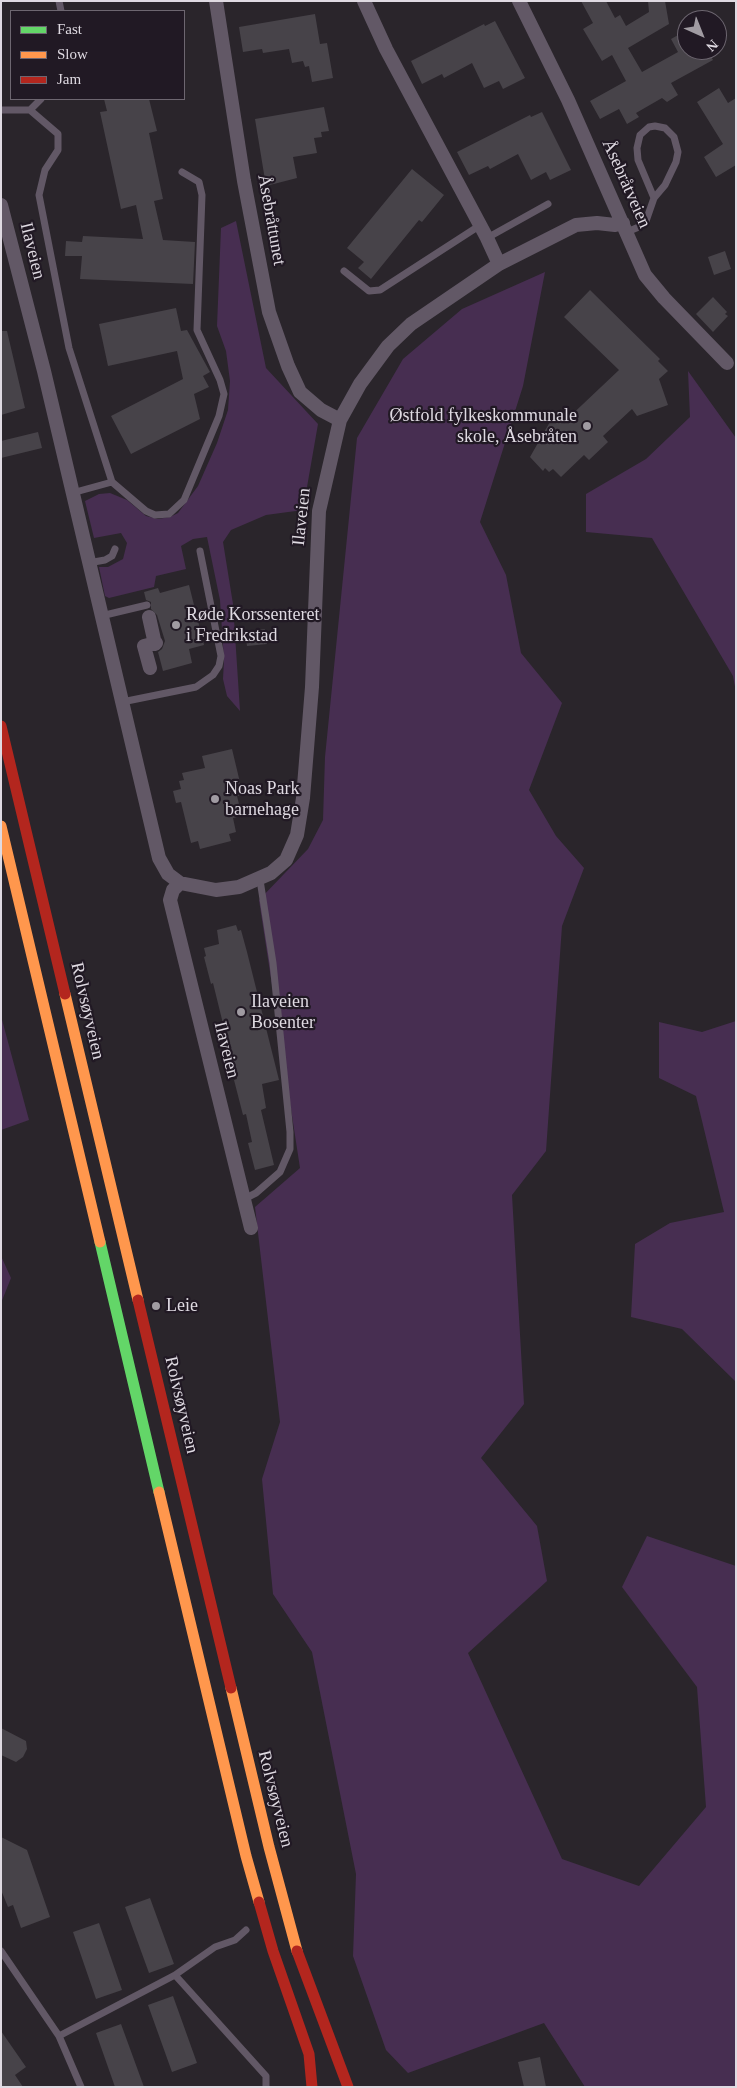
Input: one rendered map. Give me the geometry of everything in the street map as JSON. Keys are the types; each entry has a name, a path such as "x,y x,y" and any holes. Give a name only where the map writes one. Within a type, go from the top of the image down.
{"main road":[{"name":"Rolvsøyveien","path":"1,726 268,1847 294,1942 348,2087"},
{"path":"1,826 246,1856 273,1950 309,2054 312,2087"}],"street":[{"name":"Åsebråttunet","path":"216,1 244,181 269,312 288,366 300,392 321,410 340,420"},
{"path":"364,1 386,49 499,264"},
{"name":"Åsebråtveien","path":"519,1 568,100 645,275 664,298 727,363"},
{"name":"Ilaveien","path":"1,205 159,858 168,874 180,884 216,890 239,887 271,874 286,860 292,850 301,820 314,658 319,511 340,420 360,384 388,346 434,306 499,264 576,225 597,223 625,228"},
{"path":"148,611 155,644 144,646 150,668"},
{"name":"Ilaveien","path":"180,884 173,890 170,900 251,1228"}],"lane":[{"path":"30,110 40,100"},
{"path":"1,110 30,110 58,134 58,150 45,170 38,195 69,348 112,482 146,511 155,515 169,514 184,500 219,416 224,394 220,380 197,330 202,195 199,182 182,172"},
{"path":"625,228 641,226 646,221 654,198 671,173 678,152 670,131 655,126 649,127 640,135 637,148 638,160 654,198"},
{"path":"344,271 369,291 380,290 483,232 548,204"},
{"path":"72,494 112,482"},
{"path":"88,564 105,560 112,556 115,550"},
{"path":"121,702 196,687 213,675 219,666 221,656 200,551"},
{"path":"101,616 148,611"},
{"path":"244,1199 256,1193 280,1172 290,1149 290,1132 273,963 260,880"},
{"path":"59,2036 175,1974 215,1947 235,1940 246,1930"},
{"path":"1,1951 59,2036 81,2087"},
{"path":"175,1974 266,2076 266,2087"}],"shaded area":[{"path":"236,221 266,368 318,424 303,510 266,515 231,530 223,542 233,604 240,711 227,696 223,679 224,660 220,600 207,537 193,539 181,546 186,569 156,576 154,587 109,598 105,596 99,567 108,567 123,559 127,543 121,533 94,538 85,501 99,494 110,493 127,500 146,516 158,519 170,517 178,513 198,486 217,443 228,410 230,381 226,351 217,326 221,228"},
{"path":"545,272 523,386 480,522 506,575 521,653 562,703 529,790 556,836 584,868 562,926 546,1151 512,1195 524,1404 481,1458 537,1526 547,1581 468,1653 562,1859 639,1886 706,1807 697,1687 622,1587 647,1536 736,1566 736,2087 585,2087 544,2023 408,2073 386,2050 353,1956 356,1874 312,1652 273,1594 262,1479 280,1422 255,1207 300,1168 259,900 308,849 323,820 325,757 357,438 403,359 462,309"},
{"path":"688,371 736,438 736,692 733,676 652,538 586,532 586,494 646,459 690,417"},
{"path":"1,1016 29,1120 1,1130"},
{"path":"736,1021 736,1382 682,1329 631,1317 635,1244 670,1223 724,1212 696,1096 659,1078 659,1022 702,1032"},
{"path":"1,1256 11,1278 1,1303"}],"building":[{"path":"581,1 606,1 615,18 620,15 626,26 649,12 648,1 665,1 669,24 628,48 642,72 677,53 677,60 713,60 671,83 678,95 667,102 662,98 636,113 639,117 627,124 619,109 600,119 590,101 626,81 612,55 602,61 583,29 593,23"},
{"path":"315,14 320,44 327,43 333,78 312,82 309,66 305,67 303,61 292,63 289,49 263,53 262,49 243,52 239,27"},
{"path":"495,21 525,78 503,89 499,81 484,88 472,63 444,78 442,74 422,84 411,61 484,24 485,26"},
{"path":"677,36 677,50 671,39"},
{"path":"719,88 728,103 736,98 736,165 716,177 704,157 723,144 697,102"},
{"path":"104,100 149,100 157,131 149,133 163,199 154,201 163,240 195,242 193,284 80,279 82,256 65,256 66,241 82,242 83,236 143,239 136,205 121,209 100,112 107,111"},
{"path":"324,107 329,131 321,132 322,137 314,138 317,153 293,157 297,178 266,186 255,119"},
{"path":"542,112 571,170 550,180 546,172 531,180 518,154 490,169 488,166 469,175 457,152 530,115 531,117"},
{"path":"412,169 444,195 422,222 419,220 371,279 358,268 364,262 347,248"},
{"path":"725,251 731,269 714,275 708,257"},
{"path":"590,290 660,359 658,361 668,371 659,379 668,405 637,416 632,409 603,436 608,442 589,460 584,455 561,477 553,469 549,472 545,468 543,471 530,457 555,413 564,422 619,370 564,317"},
{"path":"713,297 727,312 725,314 728,316 713,332 696,314"},
{"path":"176,308 181,331 187,330 210,372 203,376 209,387 194,394 200,419 131,454 111,416 183,379 177,351 108,366 99,324"},
{"path":"1,331 7,331 25,408 1,415"},
{"path":"38,432 42,448 1,458 1,441"},
{"path":"189,585 204,645 189,649 192,663 163,671 158,652 162,649 165,641 157,615 151,609 151,602 146,600 144,592 158,588 160,593"},
{"path":"265,629 267,644 247,646 245,632"},
{"path":"232,749 243,795 237,796 242,816 233,818 236,832 229,834 231,841 200,849 198,841 191,843 181,802 176,803 173,791 181,789 179,781 184,780 182,773 205,768 202,756"},
{"name":"Ilaveien Bosenter","path":"236,925 238,931 241,930 279,1080 262,1084 266,1108 261,1110 274,1165 255,1170 248,1143 252,1142 246,1114 243,1115 234,1080 237,1079 230,1053 228,1053 225,1040 227,1040 213,983 211,984 204,957 206,956 204,948 219,944 217,930"},
{"path":"1,1728 26,1741 27,1749 23,1757 16,1762 1,1755"},
{"path":"1,1837 27,1850 50,1917 21,1928 13,1905 8,1907 1,1890"},
{"path":"150,1898 174,1964 149,1973 125,1907"},
{"path":"99,1923 122,1990 96,1999 73,1932"},
{"path":"173,1996 197,2063 172,2072 148,2005"},
{"path":"121,2024 144,2087 115,2087 96,2033"},
{"path":"1,2031 26,2067 15,2075 23,2087 1,2087"},
{"path":"540,2057 546,2087 524,2087 518,2062"}],"traffic: fast":[{"path":"100,1242 159,1492"}],"traffic: slow":[{"path":"1,826 100,1242"},
{"path":"65,994 138,1300"},
{"path":"159,1492 246,1856 259,1902"},
{"path":"231,1688 269,1847 297,1951"}],"traffic: jam":[{"path":"1,726 65,994"},
{"path":"138,1300 231,1688"},
{"path":"259,1902 273,1951 309,2054 312,2087"},
{"path":"297,1951 348,2087"}],"place":[{"name":"Østfold fylkeskommunale skole, Åsebråten","path":"587,426"},
{"name":"Røde Korssenteret i Fredrikstad","path":"176,625"},
{"name":"Noas Park barnehage","path":"215,799"},
{"name":"Ilaveien Bosenter","path":"241,1012"},
{"name":"Leie","path":"156,1306"}]}
